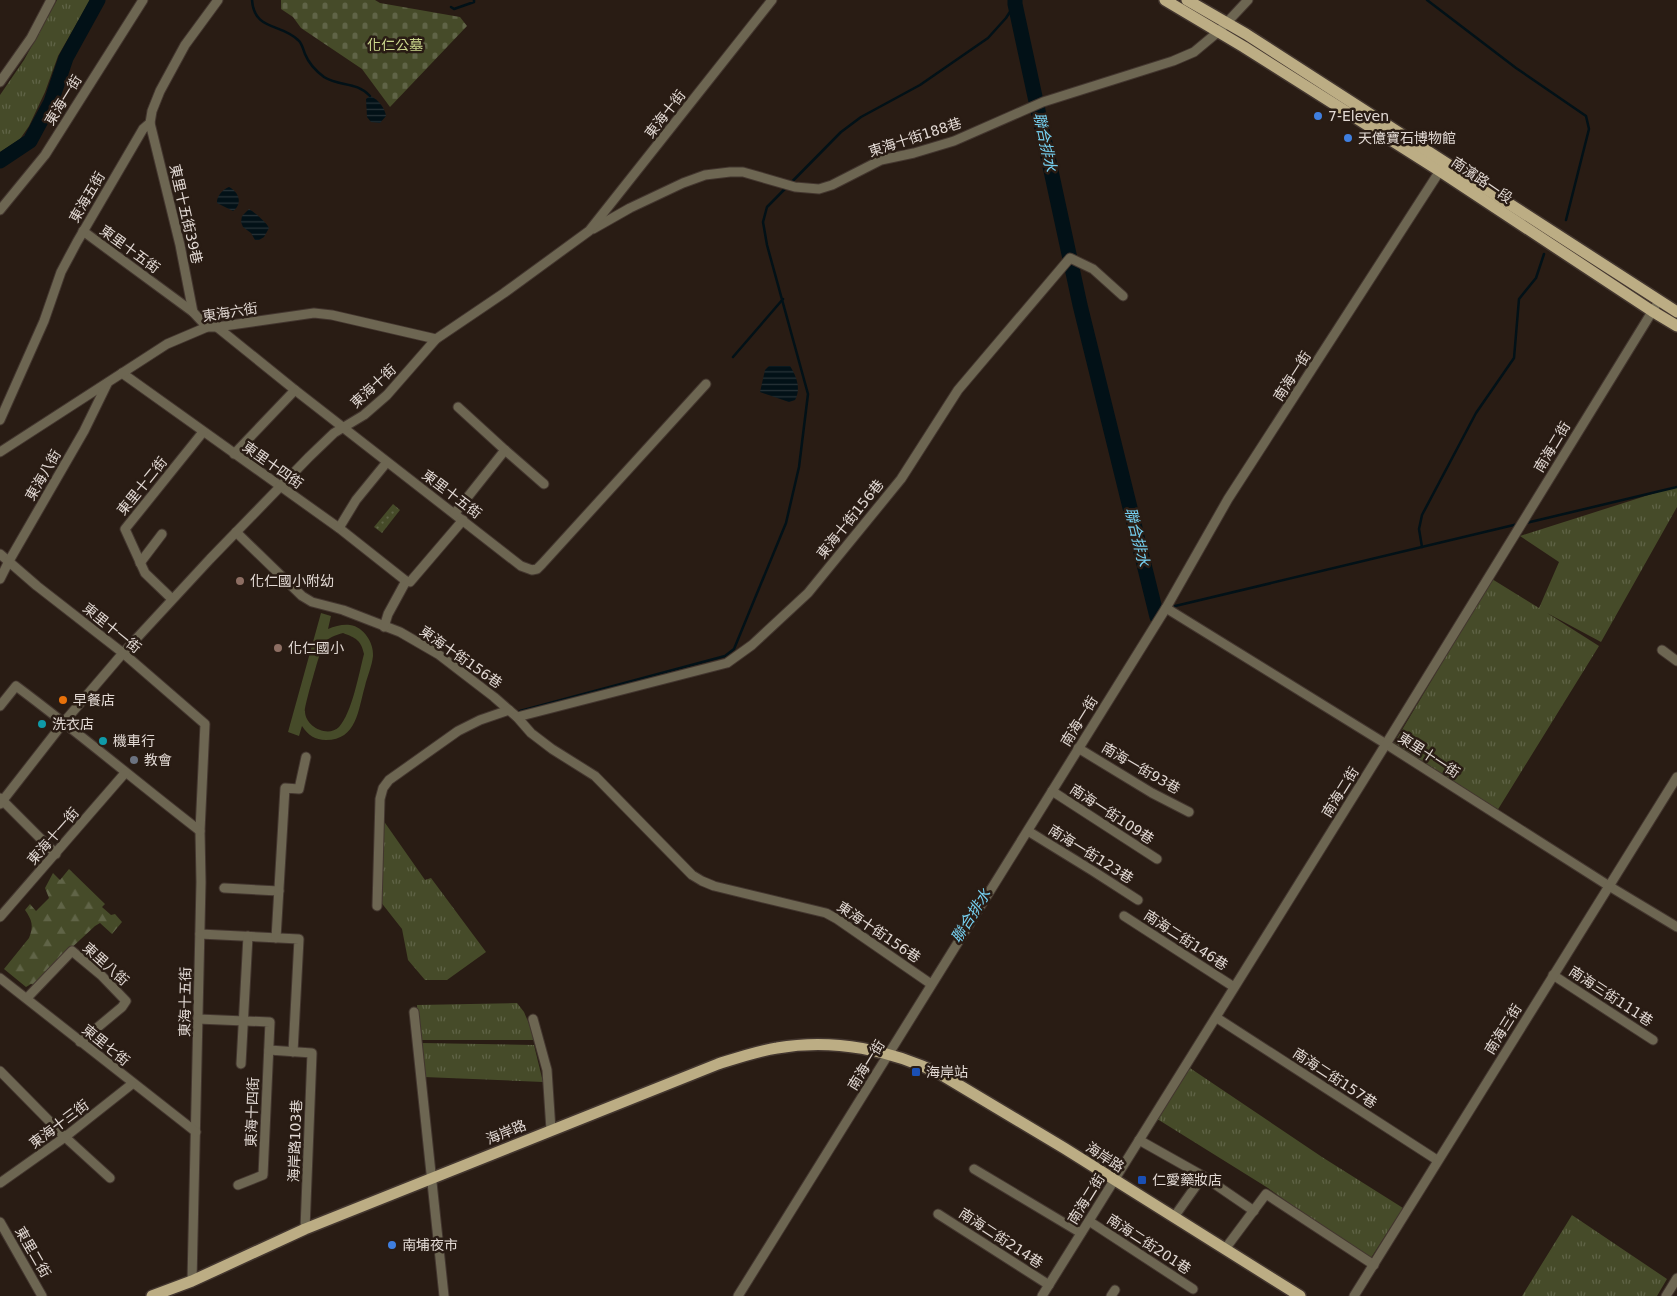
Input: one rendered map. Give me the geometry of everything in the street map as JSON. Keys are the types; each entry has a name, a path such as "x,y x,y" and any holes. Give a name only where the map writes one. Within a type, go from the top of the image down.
{"main road":[{"name":"南濱路一段","path":"1165,0 1222,28 1677,312"},
{"name":"南濱路一段","path":"1187,0 1222,28"},
{"name":"南濱路一段","path":"1443,166 1652,311 1677,326"},
{"name":"海岸路","path":"152,1296 305,1229 718,1064 778,1047 814,1044 843,1045 899,1056 942,1075 1064,1148 1300,1296"}],"street":[{"path":"0,82 31,38 51,0"},
{"name":"東海一街","path":"0,210 45,155 143,0"},
{"name":"東海五街","path":"0,420 44,321 61,272 144,128 150,123 152,111 172,67 185,45 218,0"},
{"name":"東海十街","path":"1,800 64,722 172,599 280,486 334,433 364,415 387,395 436,339 501,296 588,232 772,0"},
{"name":"東海十街188巷","path":"588,232 630,208 683,183 705,175 743,172 792,186 819,189 832,185 881,160 914,153 954,140 1043,102 1173,61 1194,52 1222,28 1248,0"},
{"name":"東里十五街39巷","path":"150,123 180,245 193,312"},
{"name":"南海一街","path":"738,1296 886,1054 1028,831 1166,608 1228,500 1443,166"},
{"name":"東里十五街","path":"83,231 193,312 206,327"},
{"name":"東海十街156巷","path":"517,717 727,663 752,645 808,593 901,479 958,390 1070,258 1093,269 1123,296"},
{"name":"南海二街","path":"1042,1296 1217,1018 1234,986 1386,744 1659,300"},
{"name":"東海六街","path":"0,452 167,344 206,327 314,313 332,315 436,339"},
{"name":"東里十五街","path":"217,327 387,462 522,566 532,570 537,569 706,384"},
{"name":"東里十四街","path":"122,373 339,528 406,581"},
{"name":"東海八街","path":"0,579 8,561 84,431 107,384"},
{"path":"234,454 295,390"},
{"path":"458,406 544,484"},
{"name":"東里十二街","path":"172,599 145,573 125,528 203,432"},
{"path":"454,513 505,450"},
{"path":"339,528 356,500 387,462"},
{"path":"384,627 388,614 406,581 410,582 463,520"},
{"name":"東海十街156巷","path":"236,532 302,596 312,602 343,610 400,632 438,654 494,697 517,717 531,733 552,749 596,776 692,875 714,886 826,913 931,984"},
{"path":"140,563 162,534"},
{"name":"東里十一街","path":"0,554 123,654 205,724"},
{"name":"東里十一街","path":"1166,608 1386,744 1608,886 1677,927"},
{"path":"1662,650 1677,661"},
{"path":"0,706 16,686 200,831"},
{"path":"377,906 380,799 383,788 389,780 458,731 480,720 509,710"},
{"name":"東海十五街","path":"192,1280 200,934 200,831 205,724"},
{"name":"南海一街93巷","path":"1078,748 1152,793 1190,812"},
{"path":"276,938 285,788 299,789 306,757"},
{"name":"東海十一街","path":"0,917 125,773"},
{"name":"南海三街","path":"1354,1296 1677,776"},
{"name":"南海一街109巷","path":"1052,791 1158,859"},
{"path":"1,800 56,854"},
{"name":"南海一街123巷","path":"1028,831 1093,870 1138,900"},
{"path":"224,888 279,891"},
{"name":"南海二街146巷","path":"1124,916 1234,986"},
{"path":"200,934 299,939 293,1052 268,1050"},
{"path":"241,1064 248,936"},
{"name":"東里八街","path":"28,998 72,951 101,975 126,1001 80,1042"},
{"name":"南海三街111巷","path":"1553,975 1653,1040"},
{"name":"東里七街","path":"0,978 28,998 132,1084 196,1132"},
{"path":"414,1012 444,1296"},
{"name":"南海二街157巷","path":"1217,1018 1438,1160"},
{"path":"533,1019 547,1070 551,1130"},
{"path":"198,1020 244,1021"},
{"name":"東海十四街","path":"238,1185 264,1175 270,1022 244,1021"},
{"name":"海岸路103巷","path":"293,1052 312,1053 305,1229"},
{"path":"0,1071 65,1137 110,1178"},
{"name":"東海十三街","path":"0,1183 65,1137 132,1084"},
{"path":"1139,1140 1203,1176 1254,1211"},
{"path":"974,1169 1081,1233"},
{"path":"1174,1217 1203,1176"},
{"path":"1225,1249 1266,1194 1374,1265"},
{"name":"南海二街214巷","path":"938,1214 1049,1285"},
{"name":"南海二街201巷","path":"1089,1221 1193,1289"},
{"name":"東里二街","path":"0,1222 42,1296"},
{"path":"1666,1296 1677,1278"}],"green space":[{"path":"57,0 90,0 58,56 45,92 29,126 20,139 0,152 0,95 24,60"},
{"name":"化仁公墓","path":"281,0 375,0 380,3 460,17 467,26 390,107 362,69 301,28 293,17 281,9"},
{"path":"1677,486 1677,507 1601,642 1547,613 1599,646 1497,811 1390,750 1492,579 1539,608 1559,562 1520,536"},
{"path":"393,504 400,510 382,533 374,527"},
{"path":"321,613 331,616 328,629 347,625 360,629 370,641 373,656 358,714 350,729 336,739 326,740 312,736 302,726 299,736 288,732","holes":["343,633 355,638 364,654 351,703 344,721 334,730 323,731 313,726 306,717 307,700 323,644 327,640"]},
{"path":"383,820 425,880 431,878 486,952 447,980 425,980 408,960 402,929 380,901"},
{"path":"69,869 105,904 102,907 111,915 115,914 122,922 112,934 100,923 95,926 67,952 36,986 31,984 26,987 4,969 31,934 32,923 25,910 30,904 36,911 49,898 45,888 53,873 60,880"},
{"path":"517,1003 524,1012 536,1040 418,1040 417,1005"},
{"path":"421,1043 534,1045 543,1082 424,1077"},
{"path":"1187,1066 1322,1157 1403,1208 1369,1261 1268,1188 1154,1117"},
{"path":"1572,1215 1667,1279 1657,1296 1522,1296"}],"shaded area":[{"path":"370,96 383,107 386,116 380,123 371,122 367,117 366,99"},
{"path":"229,187 237,195 239,202 233,211 217,203 220,193"},
{"path":"249,209 269,228 264,237 259,240 255,240 241,222 242,216"},
{"path":"769,366 790,366 795,374 797,383 798,392 795,400 789,402 760,392 765,370"}],"waterway":[{"path":"0,161 30,141 51,102 66,58 98,0"},
{"path":"252,0 258,17 263,22 284,31 298,40 309,61 321,75 330,80 359,88 370,96"},
{"path":"451,7 454,9 474,2 474,0"},
{"name":"聯合排水","path":"1015,0 1080,305 1157,617"},
{"path":"1427,0 1516,68 1586,116 1589,129 1566,220"},
{"path":"520,711 725,656 734,649 786,523 799,467 808,394 767,245 763,222 767,207 841,132 861,117 920,85 988,38 1006,18 1015,4"},
{"path":"1422,547 1419,529 1422,515 1476,413 1514,358 1519,299 1536,278 1544,254"},
{"path":"733,357 783,299"},
{"path":"1526,523 1677,487"},
{"path":"1171,607 1518,524"}],"place":[{"name":"7-Eleven","path":"1318,116"},
{"name":"天億寶石博物館","path":"1348,138"},
{"name":"化仁國小附幼","path":"240,581"},
{"name":"化仁國小","path":"278,648"},
{"name":"早餐店","path":"63,700"},
{"name":"洗衣店","path":"42,724"},
{"name":"機車行","path":"103,741"},
{"name":"教會","path":"134,760"},
{"name":"海岸站","path":"916,1072"},
{"name":"仁愛藥妝店","path":"1142,1180"},
{"name":"南埔夜市","path":"392,1245"}]}
